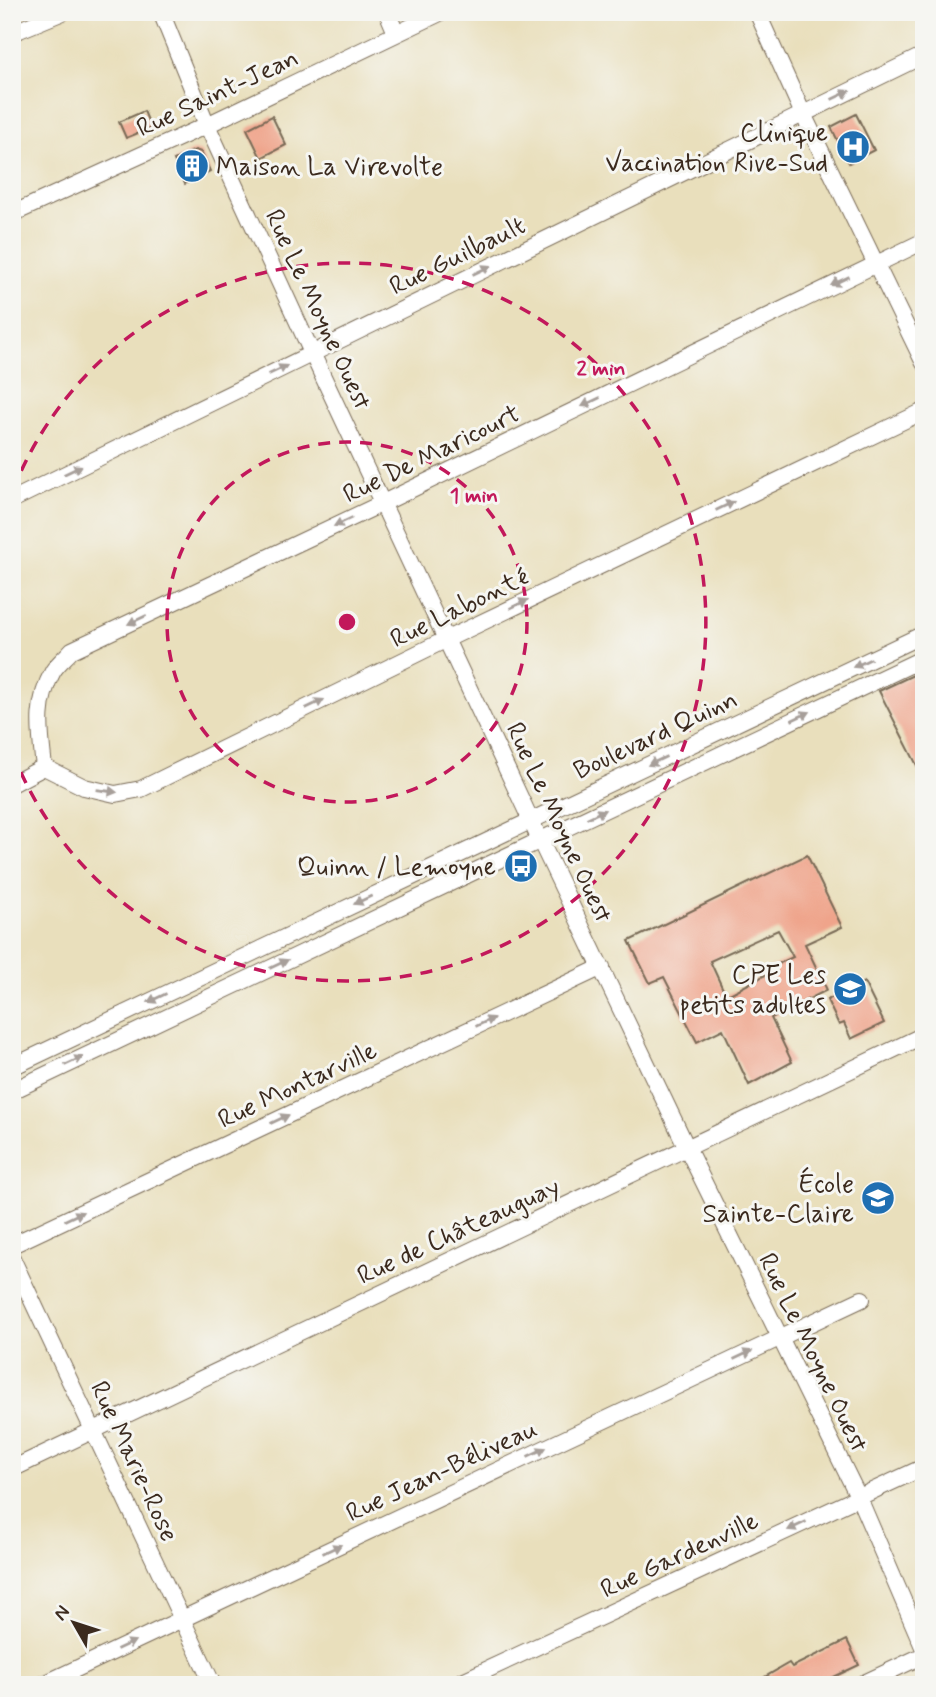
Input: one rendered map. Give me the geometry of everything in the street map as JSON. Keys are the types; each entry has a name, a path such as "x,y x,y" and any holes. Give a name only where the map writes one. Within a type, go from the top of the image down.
{"street":[{"path":"12,33 62,12"},
{"name":"Rue Le Moyne Ouest","path":"161,12 207,125 312,353 687,1148 859,1497 924,1648"},
{"path":"387,12 396,33"},
{"name":"Rue Saint-Jean","path":"12,215 442,12"},
{"path":"757,12 874,264 924,363"},
{"name":"Rue Guilbault","path":"12,500 924,55"},
{"name":"Rue De Maricourt","path":"44,767 39,725 42,699 54,670 72,650 924,241"},
{"name":"Rue Labonté","path":"44,767 84,787 115,794 141,789 924,411"},
{"name":"Boulevard Quinn","path":"12,1067 924,634"},
{"name":"Boulevard Quinn","path":"12,1091 924,658"},
{"path":"12,784 44,767"},
{"name":"Rue Montarville","path":"12,1245 602,967"},
{"path":"217,969 227,989"},
{"name":"Rue de Châteauguay","path":"12,1469 924,1035"},
{"name":"Rue Marie-Rose","path":"12,1258 213,1685"},
{"name":"Rue Jean-Béliveau","path":"42,1685 862,1299"},
{"name":"Rue Gardenville","path":"454,1685 924,1467"},
{"path":"860,1685 924,1655"}],"building":[{"path":"144,111 151,128 126,138 119,122"},
{"path":"856,114 874,150 849,163 831,127"},
{"path":"272,116 286,145 261,158 247,129"},
{"name":"Maison La Virevolte","path":"195,150 201,152 210,171 185,184 174,160"},
{"path":"924,670 924,779 879,691"},
{"path":"807,855 842,927 805,944 827,990 771,1018 792,1062 749,1085 723,1029 697,1042 664,977 650,983 629,941","holes":["778,930 793,957 769,968 771,972 726,996 710,961"]},
{"path":"864,982 884,1023 851,1039 844,1023 839,1025 827,1000"},
{"path":"847,1640 859,1665 817,1685 751,1685 789,1663 792,1667"}],"place":[{"name":"Clinique Vaccination Rive-Sud","path":"853,147"},
{"name":"Maison La Virevolte","path":"192,166"},
{"name":"Quinn / Lemoyne","path":"521,866"},
{"name":"CPE Les petits adultes","path":"850,989"},
{"name":"École Sainte-Claire","path":"878,1198"}]}
